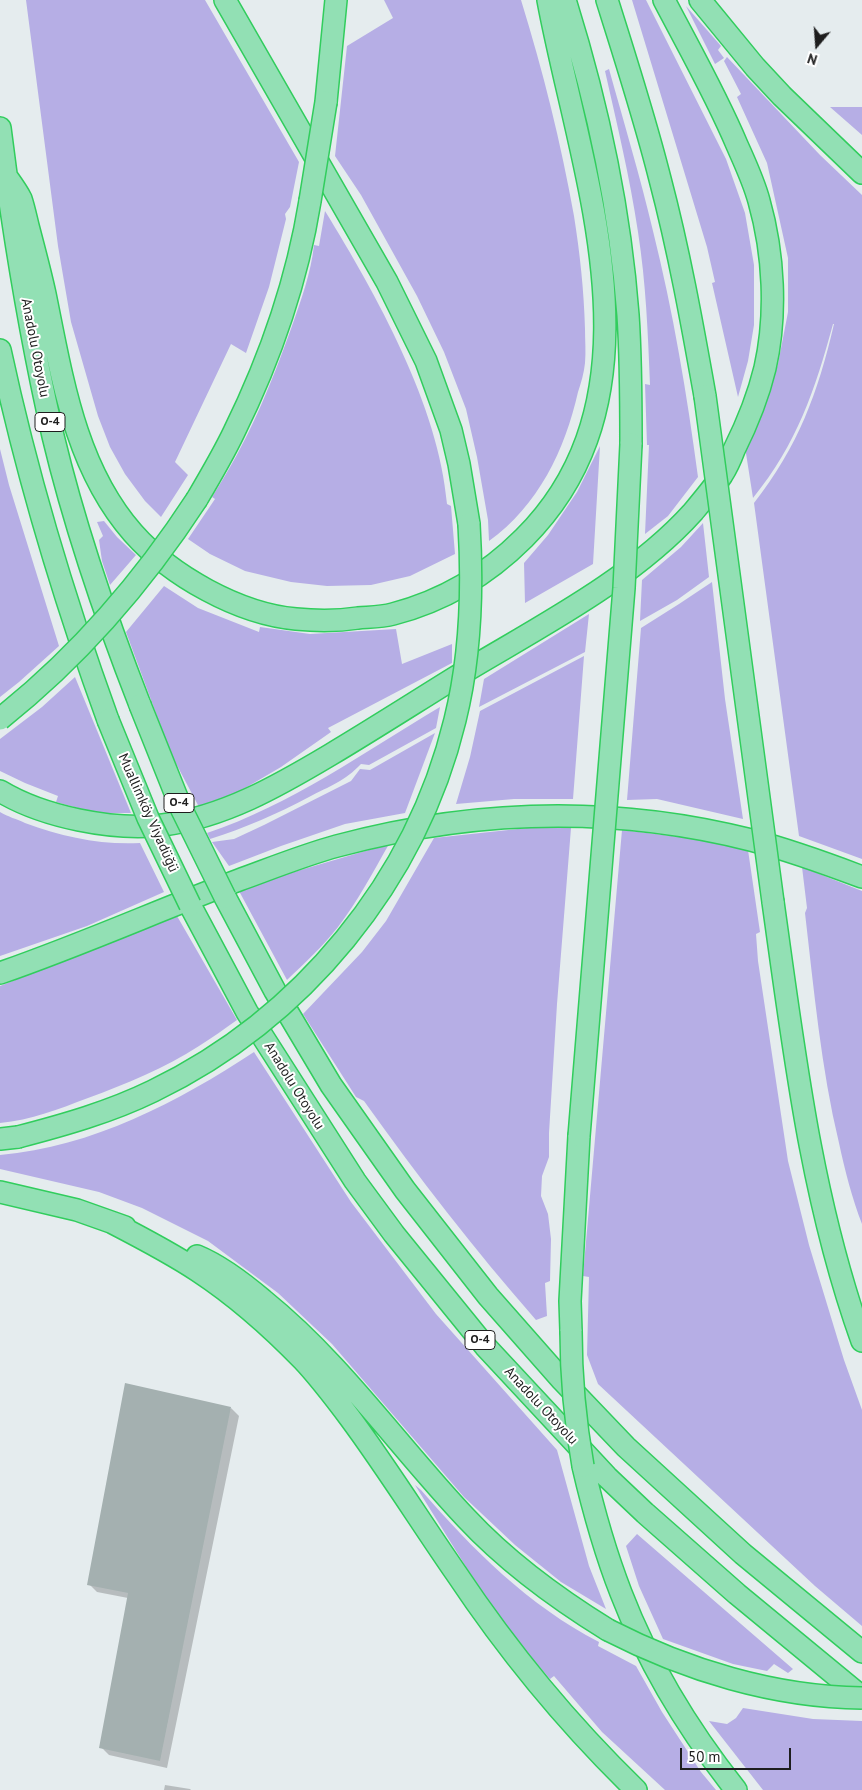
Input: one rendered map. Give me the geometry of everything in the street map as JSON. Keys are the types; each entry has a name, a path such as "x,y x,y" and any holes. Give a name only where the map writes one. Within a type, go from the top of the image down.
{"highway":[{"path":"9,1138 55,1128 99,1114 152,1092 200,1066 240,1039 276,1011 332,955 364,915 390,875 415,831 433,791 456,720 463,682 470,620 471,567 469,524 451,430 426,361 387,282 225,0"},
{"path":"0,719 27,698 73,655 123,601 154,562 197,499 234,433 259,378 276,332 300,255 326,102 336,0"},
{"path":"6,176 21,199 26,217 40,271 61,372 76,429 105,494 117,514 134,535 180,575 222,598 256,610 293,619 338,621 391,614 452,592 491,568 511,551 556,501 591,428 598,404 605,337 598,231 583,154 548,0"},
{"path":"565,0 599,125 618,226 628,324 631,388 631,444 624,588 579,1136 570,1282 571,1381 583,1466 596,1519 622,1595 641,1638 692,1729 736,1790"},
{"path":"607,0 661,180 688,300 705,396 798,1080 810,1150 836,1260 862,1341"},
{"path":"0,791 51,812 114,825 163,825 202,817 238,805 288,780 347,745 606,586 672,533 693,511 723,474 754,406 765,368 770,340 771,276 759,202 747,168 726,118 664,0"},
{"path":"700,0 768,82 862,172"},
{"name":"Anadolu Otoyolu","path":"0,128 26,305 54,438 98,592 140,706 182,810 225,897 275,991 331,1085 405,1190 488,1296 562,1380 626,1447 743,1554 862,1652"},
{"name":"Muallimköy Viyadüğü","path":"0,350 20,439 71,617 108,720 148,818 190,905"},
{"path":"0,972 44,958 173,905 336,846 446,823 505,817 588,816 671,824 752,840 862,877"},
{"name":"Anadolu Otoyolu","path":"190,905 248,1012 355,1181 394,1234 485,1346 601,1470 645,1513 737,1594 862,1697"},
{"path":"0,1192 77,1210 164,1241 202,1258 239,1280 280,1314 330,1363 465,1518 493,1546 531,1578 565,1603 608,1630 638,1646 719,1676 804,1694 862,1697"},
{"path":"113,1223 165,1250 199,1272 265,1324 303,1360 325,1384 362,1434 456,1574 503,1639 587,1740 636,1790"}],"shaded area":[{"path":"26,0 205,0 299,162 290,207 285,214 286,219 269,287 246,353 231,344 175,462 188,475 161,517 145,501 125,474 110,447 98,416 71,322 58,246"},
{"path":"384,0 521,0 551,107 569,189 583,287 585,363 583,374 566,435 547,475 522,511 489,541 488,520 466,409 444,352 417,296 361,195 335,156 347,46 393,18"},
{"path":"632,0 646,0 726,159 745,213 754,265 754,325 748,361 738,397 712,283 715,282 707,247"},
{"path":"686,6 721,46 718,50 724,58 715,64"},
{"path":"727,57 820,155 862,195 862,859 799,836 754,503 783,461 804,418 821,373 834,324 803,416 782,457 753,498 745,447 763,413 778,364 788,312 788,258 767,163 737,97 741,94 724,61"},
{"path":"609,69 643,190 667,292 684,384 698,477 668,516 645,534 649,445 647,445 645,384 650,385 645,289 631,192 605,71"},
{"path":"830,107 862,107 862,135"},
{"path":"325,211 384,314 402,352 432,429 442,467 447,504 451,506 455,554 410,576 371,585 327,586 291,582 245,571 210,554 188,539 215,499 212,497 237,455 267,393 302,296 311,266 314,245 319,246"},
{"path":"600,446 593,564 525,603 524,563 548,535 577,492"},
{"path":"0,449 9,485 59,646 0,697"},
{"path":"104,521 136,555 110,585 102,561 99,540 103,536 97,522"},
{"path":"703,523 709,577 677,600 640,621 642,580 681,547"},
{"path":"712,582 725,699 743,819 657,799 627,800 641,628"},
{"path":"164,586 198,608 259,632 260,627 310,634 396,629 402,664 452,644 452,663 328,728 331,732 281,767 235,794 199,807 171,754 126,632"},
{"path":"589,614 585,652 479,707 484,679"},
{"path":"584,656 573,799 514,799 456,804 470,757 480,711"},
{"path":"75,677 131,813 96,813 56,802 58,796 0,771 0,739 42,707"},
{"path":"440,707 436,728 369,765 361,764 337,783 285,809 210,839 207,833 268,808 298,793"},
{"path":"435,733 405,813 345,824 229,866 212,842 234,839 264,825 351,781 360,769 370,770"},
{"path":"0,812 25,823 68,836 110,843 140,843 164,892 87,926 0,956"},
{"path":"527,828 571,828 557,1004 549,1157 542,1176 541,1196 548,1214 551,1239 550,1281 545,1283 547,1316 536,1320 447,1213 364,1101 356,1097 303,1014 362,952 386,921 434,838"},
{"path":"622,830 697,839 748,850 760,932 756,934 758,961 788,1161 809,1245 844,1360 862,1410 862,1626 815,1586 598,1384 587,1355 589,1277 583,1276"},
{"path":"389,844 359,897 338,927 320,948 287,980 239,891 287,874"},
{"path":"802,867 862,891 862,1224 846,1174 827,1086 805,913 807,908"},
{"path":"177,916 237,1020 186,1054 131,1081 45,1114 0,1123 0,986"},
{"path":"254,1052 351,1202 436,1314 557,1450 589,1566 606,1609 561,1582 515,1545 464,1497 332,1344 278,1293 208,1241 142,1208 99,1192 0,1169 0,1155 68,1143 101,1132 133,1119 195,1088"},
{"path":"415,1485 481,1555 525,1594 573,1628 599,1642 598,1646 636,1666 662,1712 701,1772 716,1790 665,1790 602,1732 554,1676 550,1679 510,1632 468,1570"},
{"path":"637,1534 793,1669 788,1673 774,1664 767,1671 733,1664 663,1639 639,1586 626,1546"},
{"path":"743,1708 813,1719 862,1721 862,1790 763,1790 709,1721 727,1724 736,1718"}],"building":[{"path":"125,1383 231,1407 160,1761 99,1748 128,1593 87,1585"}]}
